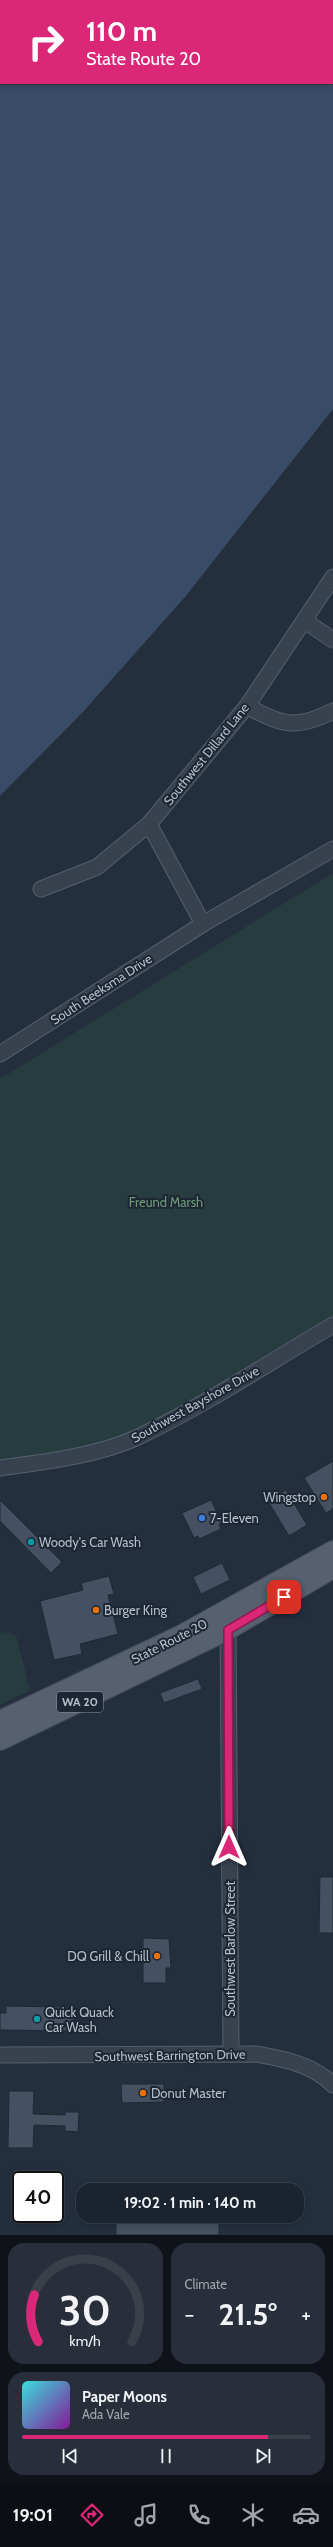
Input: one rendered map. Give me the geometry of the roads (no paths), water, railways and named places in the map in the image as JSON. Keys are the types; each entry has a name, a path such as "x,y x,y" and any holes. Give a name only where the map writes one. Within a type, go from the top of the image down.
{"main road":[{"name":"State Route 20","path":"0,1721 148,1653 236,1606 333,1551"},
{"name":"State Route 20","path":"228,1630 333,1568"},
{"name":"WA 20","path":"0,1740 228,1630"}],"street":[{"name":"Southwest Dillard Lane","path":"41,889 96,867 149,824 247,706 333,578"},
{"path":"305,621 333,640"},
{"path":"247,706 274,721 299,724 333,712"},
{"path":"149,824 203,924"},
{"name":"South Beeksma Drive","path":"0,1054 203,924 333,849"},
{"name":"Southwest Bayshore Drive","path":"0,1468 92,1451 135,1438 215,1395 333,1324"},
{"name":"Southwest Barlow Street","path":"231,2054 228,1621 236,1606"},
{"name":"Southwest Barrington Drive","path":"0,2055 256,2054 293,2062 310,2069 333,2085"}],"water":[{"path":"0,84 333,84 333,409 185,597 82,713 0,796"}],"place":[{"name":"Wingstop","path":"324,1497"},
{"name":"7-Eleven","path":"202,1518"},
{"name":"Woody's Car Wash","path":"31,1542"},
{"name":"Burger King","path":"96,1610"},
{"name":"DQ Grill & Chill","path":"157,1956"},
{"name":"Quick Quack Car Wash","path":"37,2019"},
{"name":"Donut Master","path":"143,2093"}],"park label":[{"name":"Freund Marsh","path":"166,1202"}]}
